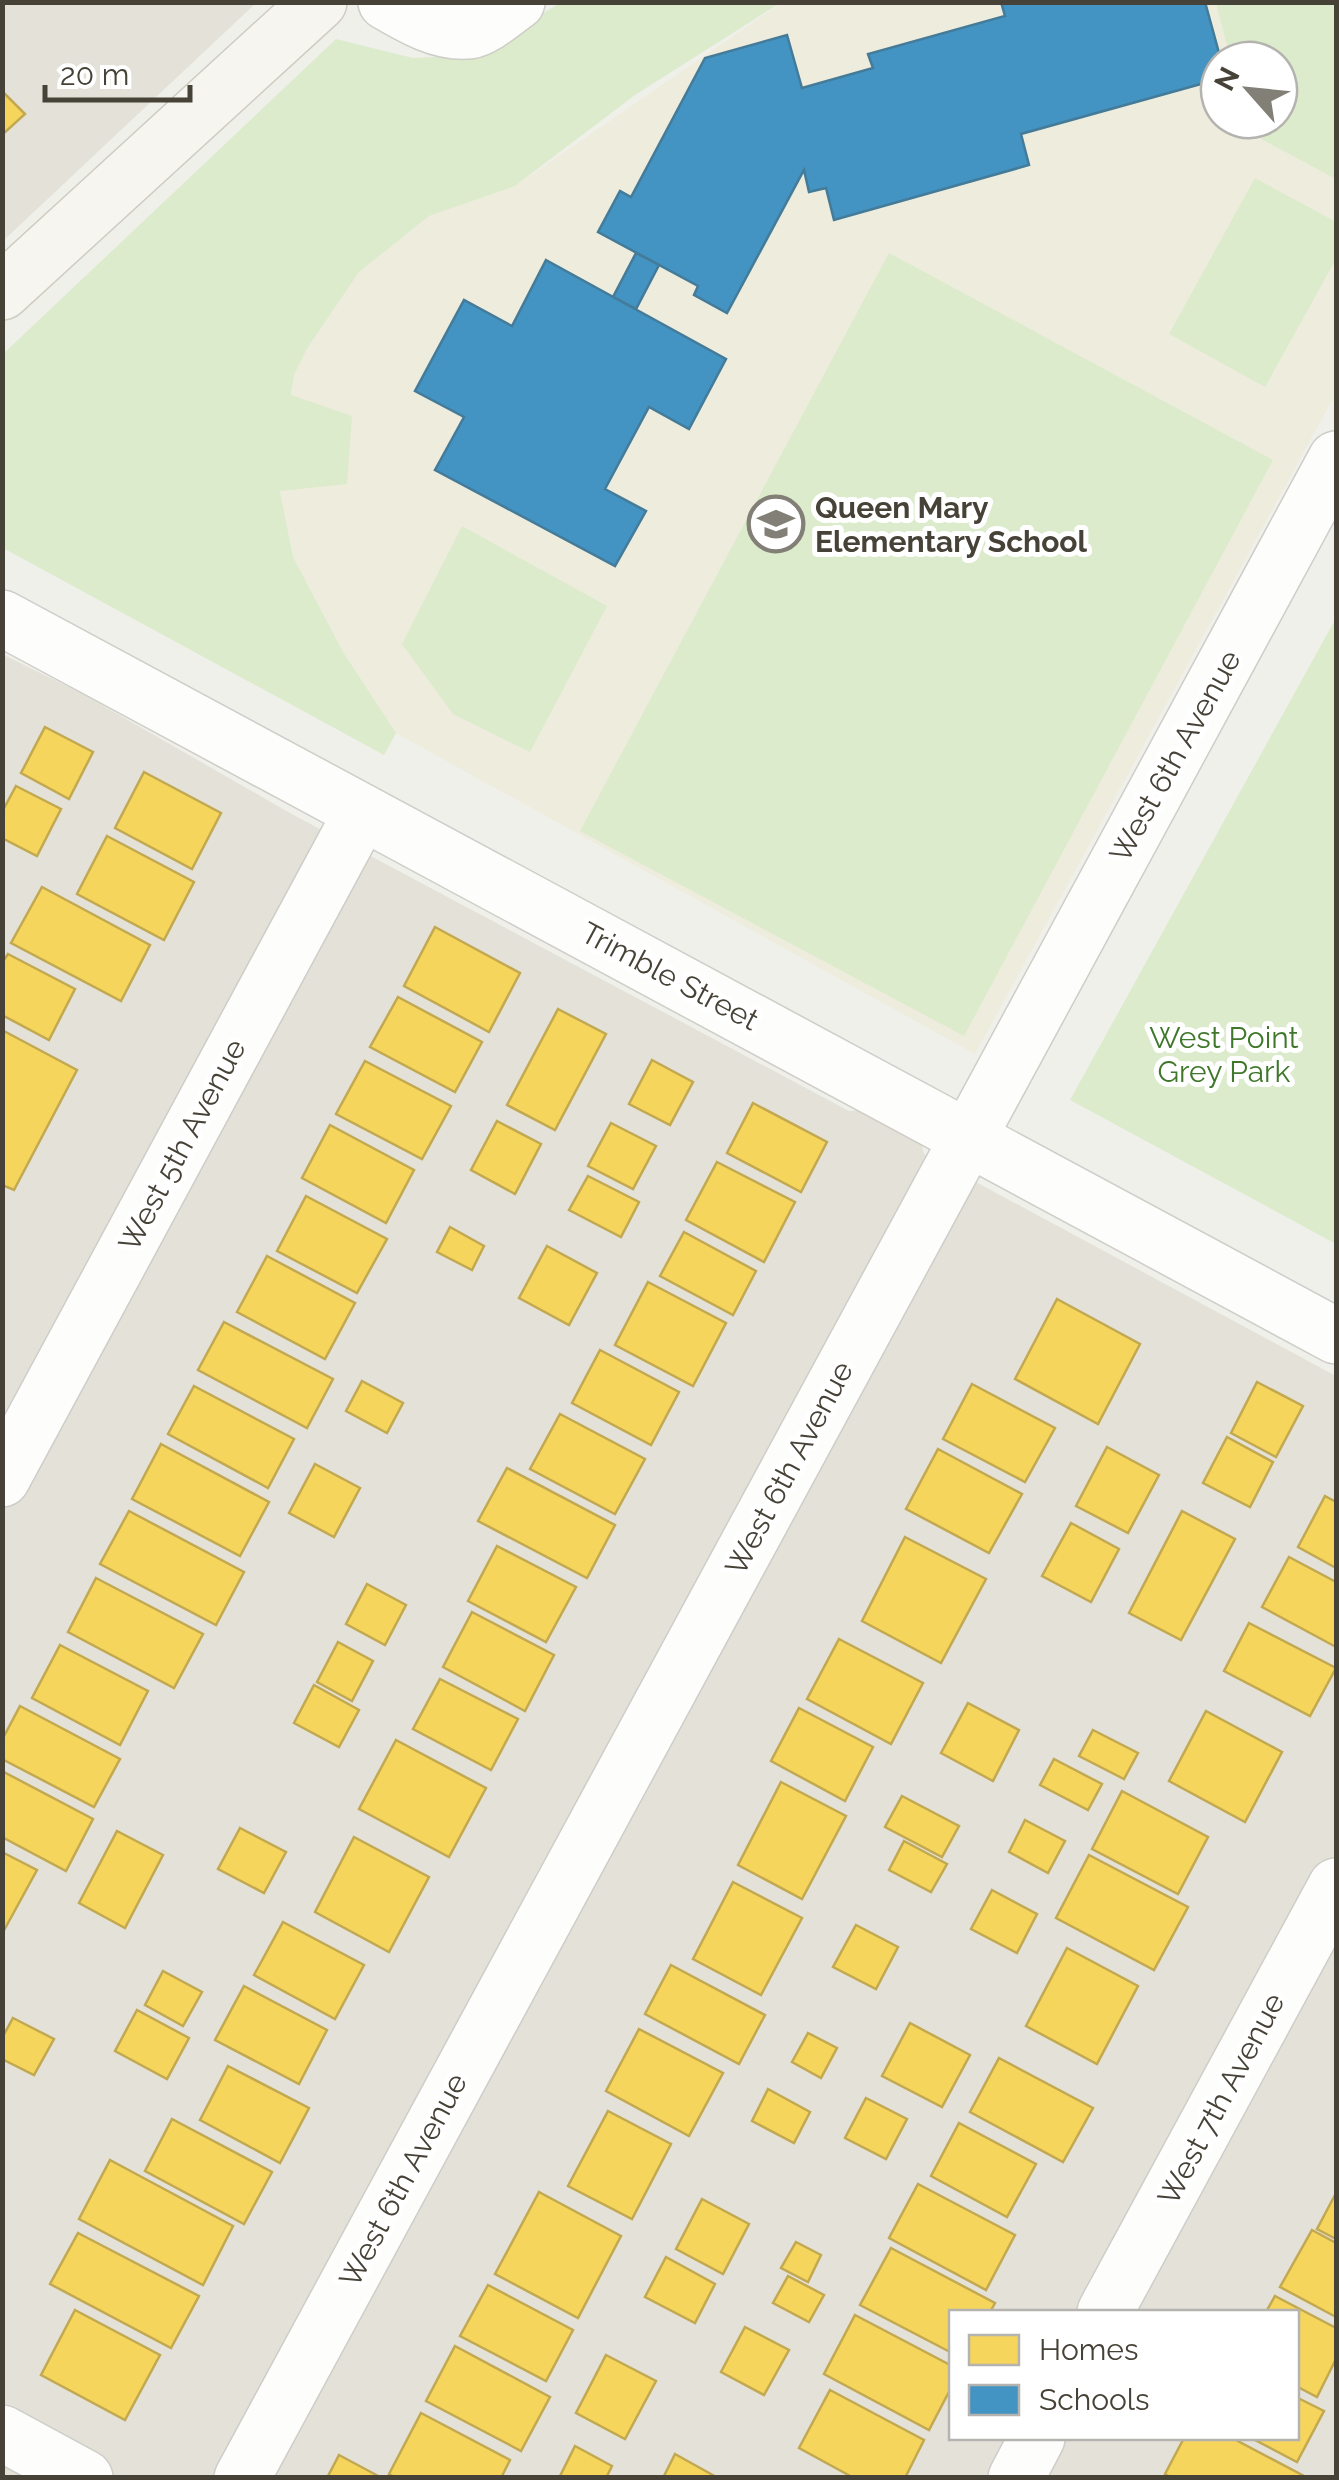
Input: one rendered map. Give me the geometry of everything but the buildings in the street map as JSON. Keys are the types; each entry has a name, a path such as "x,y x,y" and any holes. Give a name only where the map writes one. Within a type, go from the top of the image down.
{"main road":[{"path":"2,292 319,2"}],"street":[{"path":"386,2 412,17 444,28 472,31 517,2"},
{"name":"West 6th Avenue","path":"242,2478 1336,459"},
{"name":"Trimble Street","path":"2,618 1336,1336"},
{"name":"West 5th Avenue","path":"2,1479 362,812"},
{"name":"West 7th Avenue","path":"1106,2310 1336,1886"},
{"path":"2,2433 85,2478"},
{"path":"1016,2478 1036,2440"}],"shaded area":[{"path":"3,3 256,3 3,241"},
{"name":"Queen Mary Elementary School","path":"781,3 1336,3 1336,393 975,1054 396,733 343,652 293,557 280,490 294,375 308,347 359,272 429,216 515,186"},
{"path":"2,654 81,693 290,813 849,1111 873,1110 921,1141 924,1154 1336,1376 1336,2477 3,2477"}],"green space":[{"path":"560,3 780,3 635,95 515,186 429,216 359,272 308,347 294,375 291,395 352,416 347,484 280,491 293,557 343,652 396,733 384,755 3,548 3,354 336,39 413,58 475,55"},
{"path":"1216,3 1336,3 1336,179 1263,140 1299,140 1299,40 1226,40"},
{"path":"1255,178 1336,222 1336,259 1265,387 1169,334"},
{"path":"889,253 1273,460 964,1036 580,831"},
{"path":"462,526 607,606 530,752 453,714 402,644"},
{"name":"West Point Grey Park","path":"1336,618 1336,1244 1070,1100"}],"place":[{"name":"Queen Mary Elementary School","path":"776,524"}]}
